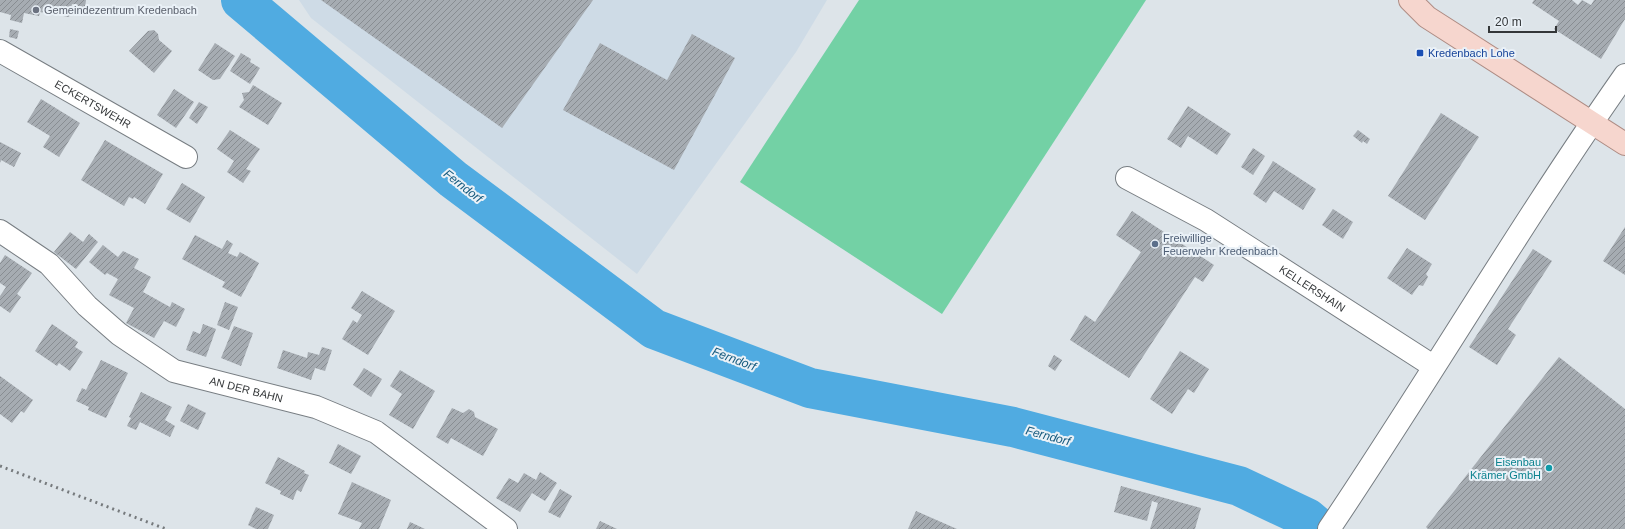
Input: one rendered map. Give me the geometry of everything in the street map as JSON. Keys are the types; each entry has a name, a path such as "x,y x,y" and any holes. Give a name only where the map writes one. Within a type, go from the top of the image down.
{"main road":[{"path":"1410,0 1427,16 1625,144"}],"street":[{"name":"ECKERTSWEHR","path":"0,51 186,157"},
{"path":"1334,520 1592,122 1625,75"},
{"name":"KELLERSHAIN","path":"1127,178 1206,220 1433,366"},
{"name":"AN DER BAHN","path":"0,231 49,264 87,306 119,334 174,371 316,407 376,432 506,529"}],"shaded area":[{"path":"299,0 827,0 796,52 637,274 311,18"}],"green space":[{"path":"859,0 1146,0 942,314 740,182"}],"building":[{"name":"Gemeindezentrum Kredenbach","path":"0,0 86,0 85,8 72,4 69,17 40,12 39,16 24,13 22,23 10,20 11,15 0,12"},
{"path":"321,0 593,0 502,128"},
{"path":"1534,0 1572,0 1578,5 1582,0 1591,5 1594,0 1625,0 1625,19 1601,59 1554,29 1559,21 1532,3"},
{"path":"10,29 19,31 17,39 9,37"},
{"path":"154,30 158,34 159,40 172,51 154,73 129,51 148,31"},
{"path":"692,34 735,58 674,170 563,110 600,43 667,80"},
{"path":"215,43 235,56 220,79 213,80 198,70"},
{"path":"241,53 251,59 250,62 260,68 250,84 230,71"},
{"path":"253,85 282,103 268,125 239,107 244,100 242,93 249,92"},
{"path":"174,89 194,102 176,128 157,115"},
{"path":"41,99 80,123 59,157 43,147 50,136 27,122"},
{"path":"199,102 208,107 197,124 189,118"},
{"path":"1188,106 1231,134 1217,155 1188,136 1181,148 1167,139"},
{"path":"1441,113 1479,137 1425,220 1388,196"},
{"path":"230,130 260,149 246,169 251,171 243,183 227,172 234,161 217,149"},
{"path":"1358,130 1370,139 1367,144 1363,141 1362,143 1353,136"},
{"path":"105,140 163,174 145,204 134,197 133,199 129,197 124,206 81,180"},
{"path":"0,142 21,153 14,167 1,160 0,163"},
{"path":"1253,148 1265,156 1253,175 1241,167"},
{"path":"1273,161 1316,189 1303,210 1274,191 1266,203 1253,194"},
{"path":"182,183 205,197 190,223 166,209"},
{"path":"1333,209 1353,222 1343,239 1322,225"},
{"path":"1132,211 1214,265 1203,282 1195,277 1129,378 1070,340 1085,315 1095,322 1141,252 1116,235"},
{"path":"1625,227 1625,275 1603,261"},
{"path":"70,232 83,242 89,234 98,242 76,269 54,252"},
{"path":"195,235 222,249 227,240 233,244 228,253 237,257 240,252 259,263 241,297 222,287 225,282 182,259"},
{"path":"103,245 118,257 123,251 139,259 134,268 151,277 143,292 170,307 172,302 185,309 176,327 164,321 154,338 126,323 134,308 109,295 118,279 107,273 105,275 89,262"},
{"path":"1407,248 1432,264 1426,274 1428,277 1423,286 1419,285 1412,295 1387,278"},
{"path":"1533,249 1552,261 1508,329 1516,335 1497,365 1469,347"},
{"path":"5,255 32,273 17,294 21,297 10,313 0,306 0,296 6,287 0,283 0,263"},
{"path":"362,291 395,311 368,355 342,339 353,320 357,323 362,315 351,308"},
{"path":"225,302 238,307 229,330 217,325"},
{"path":"52,324 78,342 75,347 83,352 70,371 59,363 57,366 35,351"},
{"path":"203,324 216,329 206,357 186,350 193,331 200,334"},
{"path":"234,326 253,333 241,366 221,358"},
{"path":"322,347 332,350 325,371 315,368 311,380 277,368 283,350 307,358 308,352 319,355"},
{"path":"1180,351 1209,369 1194,393 1188,389 1172,414 1150,399"},
{"path":"1054,355 1062,360 1055,371 1048,366"},
{"name":"Eisenbau Krämer GmbH","path":"1559,357 1625,409 1625,529 1428,529 1426,527"},
{"path":"101,360 128,373 106,418 88,410 89,407 76,401 82,388 86,390"},
{"path":"364,368 382,379 371,397 353,385"},
{"path":"400,370 435,391 413,429 389,415 402,394 390,386"},
{"path":"0,376 33,400 24,413 21,411 12,423 0,414"},
{"path":"141,392 172,407 165,420 175,426 170,437 140,422 136,430 127,426 131,418 129,417"},
{"path":"188,404 206,413 198,430 180,421"},
{"path":"452,408 463,413 469,409 474,412 475,417 498,429 483,456 451,438 448,444 436,437"},
{"path":"338,444 361,456 351,474 329,463"},
{"path":"278,457 305,471 304,473 309,475 301,492 297,490 293,500 280,494 281,491 265,483"},
{"path":"540,472 557,483 545,501 532,493 520,512 496,498 509,478 518,483 524,473 536,480"},
{"path":"352,482 391,500 379,529 359,529 362,523 338,514"},
{"path":"1121,486 1201,508 1195,529 1150,529 1158,503 1152,501 1147,521 1114,512"},
{"path":"560,489 572,496 560,518 548,512"},
{"path":"256,507 274,515 268,529 256,529 248,525"},
{"path":"916,511 957,529 908,529"},
{"path":"600,521 617,529 596,529"},
{"path":"410,522 425,529 407,529"}],"waterway":[{"name":"Ferndorf","path":"241,0 453,179 654,329 810,388 1013,427 1239,486 1307,518 1320,529"}],"railway":[{"path":"0,466 166,529"}],"place":[{"name":"Gemeindezentrum Kredenbach","path":"36,10"},
{"name":"Kredenbach Lohe","path":"1420,53"},
{"name":"Freiwillige Feuerwehr Kredenbach","path":"1155,244"},
{"name":"Eisenbau Krämer GmbH","path":"1549,468"}]}
